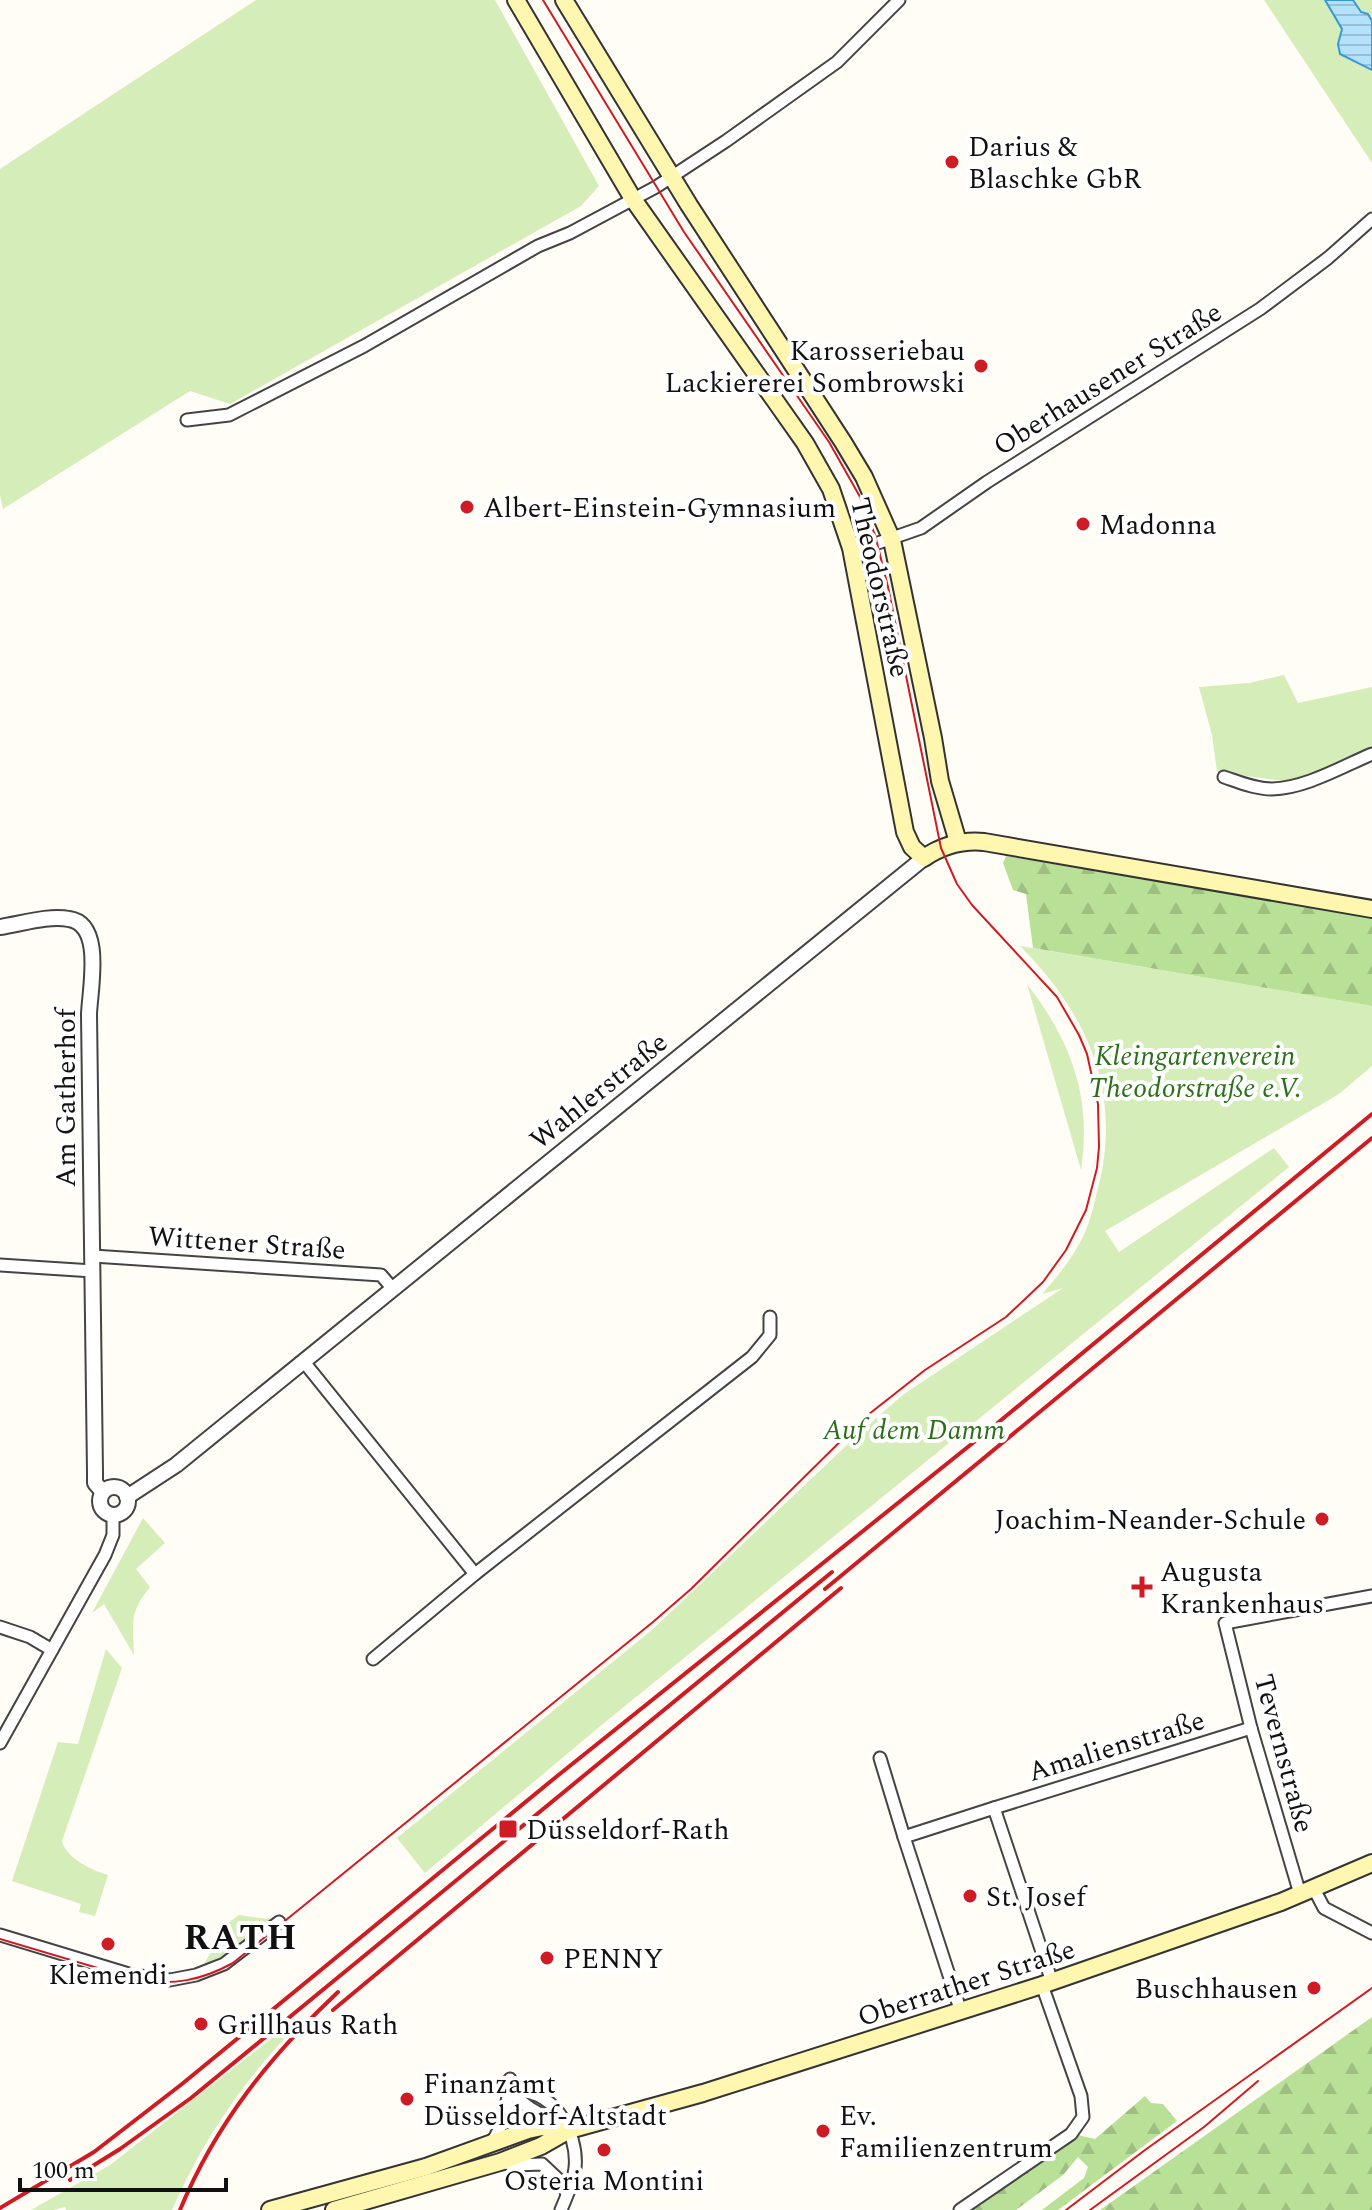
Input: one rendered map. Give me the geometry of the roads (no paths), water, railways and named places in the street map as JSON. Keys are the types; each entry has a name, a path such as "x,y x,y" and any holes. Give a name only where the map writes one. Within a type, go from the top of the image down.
{"main road":[{"name":"Theodorstraße","path":"516,0 633,199 813,456 831,489 852,552 905,832 912,847 924,858"},
{"name":"Theodorstraße","path":"564,0 672,177 864,477 892,540 940,781 958,842"},
{"path":"924,858 958,842 984,842 1372,909"},
{"name":"Oberrather Straße","path":"569,2130 703,2093 1047,1984 1307,1891 1372,1863"},
{"path":"334,2210 375,2190 542,2127 569,2130"},
{"path":"270,2210 500,2162 541,2146 569,2130"}],"street":[{"path":"187,420 229,415 364,346 538,246 570,233 672,177 837,62 899,0"},
{"name":"Oberhausener Straße","path":"852,552 921,528 987,482 1260,309 1328,258 1372,219"},
{"path":"1224,777 1272,789 1294,786 1372,754"},
{"name":"Wahlerstraße","path":"127,1497 176,1465 924,858"},
{"name":"Am Gatherhof","path":"0,927 69,919 85,926 92,940 89,1014 95,1483 103,1492"},
{"path":"0,1265 93,1263"},
{"name":"Wittener Straße","path":"93,1263 381,1275 393,1289"},
{"path":"373,1659 475,1574 752,1357 770,1335 770,1317"},
{"path":"304,1362 475,1574"},
{"path":"115,1487 127,1497 124,1509 113,1515 102,1508 100,1500 103,1492 115,1487"},
{"path":"0,1743 105,1555 113,1535 113,1515"},
{"name":"Tevernstraße","path":"1307,1891 1251,1728 1225,1623 1372,1596"},
{"path":"0,1627 30,1637 52,1650"},
{"name":"Amalienstraße","path":"904,1837 1251,1728"},
{"path":"880,1758 961,2012"},
{"path":"960,2210 1071,2134 1083,2117 1081,2096 994,1808"},
{"path":"1307,1891 1324,1908 1372,1933"},
{"path":"0,1935 132,1975 170,1980 196,1975 224,1964 279,1922"},
{"path":"488,2146 498,2134 510,2093 510,2079"},
{"path":"510,2093 569,2130 575,2167 561,2210"},
{"path":"500,2162 542,2164 559,2180 567,2193"}],"water":[{"path":"1325,0 1353,0 1361,12 1368,14 1372,21 1372,70 1340,54 1338,44 1342,29"}],"tram line":[{"path":"0,1939 151,1982 187,1980 233,1963 653,1622 691,1589 864,1418 925,1370 1006,1317 1043,1282 1066,1250 1086,1210 1099,1147 1098,1104 1087,1054 1057,997 972,905 957,884 941,848 888,587 875,535 859,495 829,442 684,232 543,0"},
{"path":"1066,2210 1372,1988"},
{"path":"1090,2210 1204,2127 1258,2081"}],"railway":[{"path":"0,2208 94,2152 182,2084 556,1777 994,1426 1372,1114"},
{"path":"825,1589 1372,1138"},
{"path":"70,2180 191,2098 832,1572"},
{"path":"333,2010 841,1588"},
{"path":"180,2210 210,2148 247,2092 290,2040 338,1992"}],"place":[{"name":"Darius & Blaschke GbR","path":"952,162"},
{"name":"Karosseriebau Lackiererei Sombrowski","path":"981,366"},
{"name":"Albert-Einstein-Gymnasium","path":"467,507"},
{"name":"Madonna","path":"1083,524"},
{"name":"Joachim-Neander-Schule","path":"1322,1519"},
{"name":"Augusta Krankenhaus","path":"1142,1587"},
{"name":"Düsseldorf-Rath","path":"508,1829"},
{"name":"St. Josef","path":"970,1896"},
{"name":"Klemendi","path":"108,1944"},
{"name":"PENNY","path":"547,1958"},
{"name":"Buschhausen","path":"1314,1988"},
{"name":"Grillhaus Rath","path":"201,2024"},
{"name":"Finanzamt Düsseldorf-Altstadt","path":"407,2099"},
{"name":"Ev. Familienzentrum","path":"823,2131"},
{"name":"Osteria Montini","path":"604,2150"}],"district":[{"name":"RATH","path":"241,1936"}],"park label":[{"name":"Kleingartenverein Theodorstraße e.V.","path":"1195,1071"},
{"name":"Auf dem Damm","path":"914,1429"}]}
